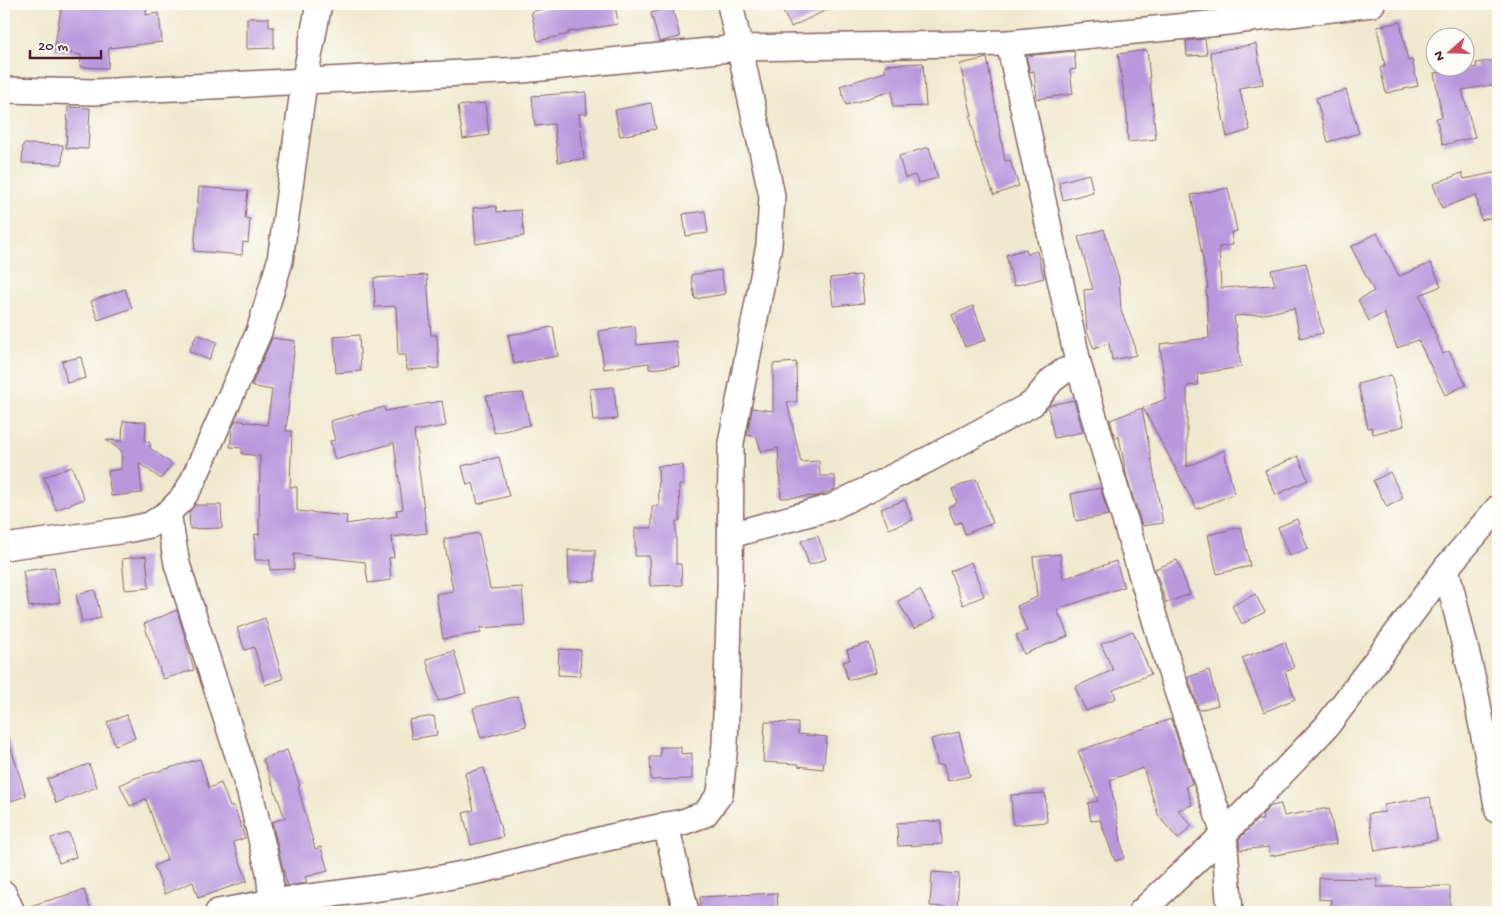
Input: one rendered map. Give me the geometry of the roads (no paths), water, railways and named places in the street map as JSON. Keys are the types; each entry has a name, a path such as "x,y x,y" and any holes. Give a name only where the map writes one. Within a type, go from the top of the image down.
{"street":[{"path":"4,547 150,525 168,513 182,499 192,483 259,332 280,261 304,82 319,4"},
{"path":"218,912 273,907 484,870 607,838 666,826 705,814 720,794 725,744 732,535 731,443 769,246 772,196 730,4"},
{"path":"4,90 94,92 522,70 739,48 1009,43 1220,23 1327,7 1372,4"},
{"path":"1009,43 1079,367 1168,664 1224,834 1230,912"},
{"path":"732,535 832,506 929,459 1032,404 1052,380 1064,372 1079,367"},
{"path":"1141,912 1224,834 1326,727 1446,568 1498,508"},
{"path":"168,513 177,564 250,793 269,872 273,907"},
{"path":"1446,568 1474,684 1498,811"},
{"path":"666,826 686,912"},
{"path":"4,894 12,912"}]}
